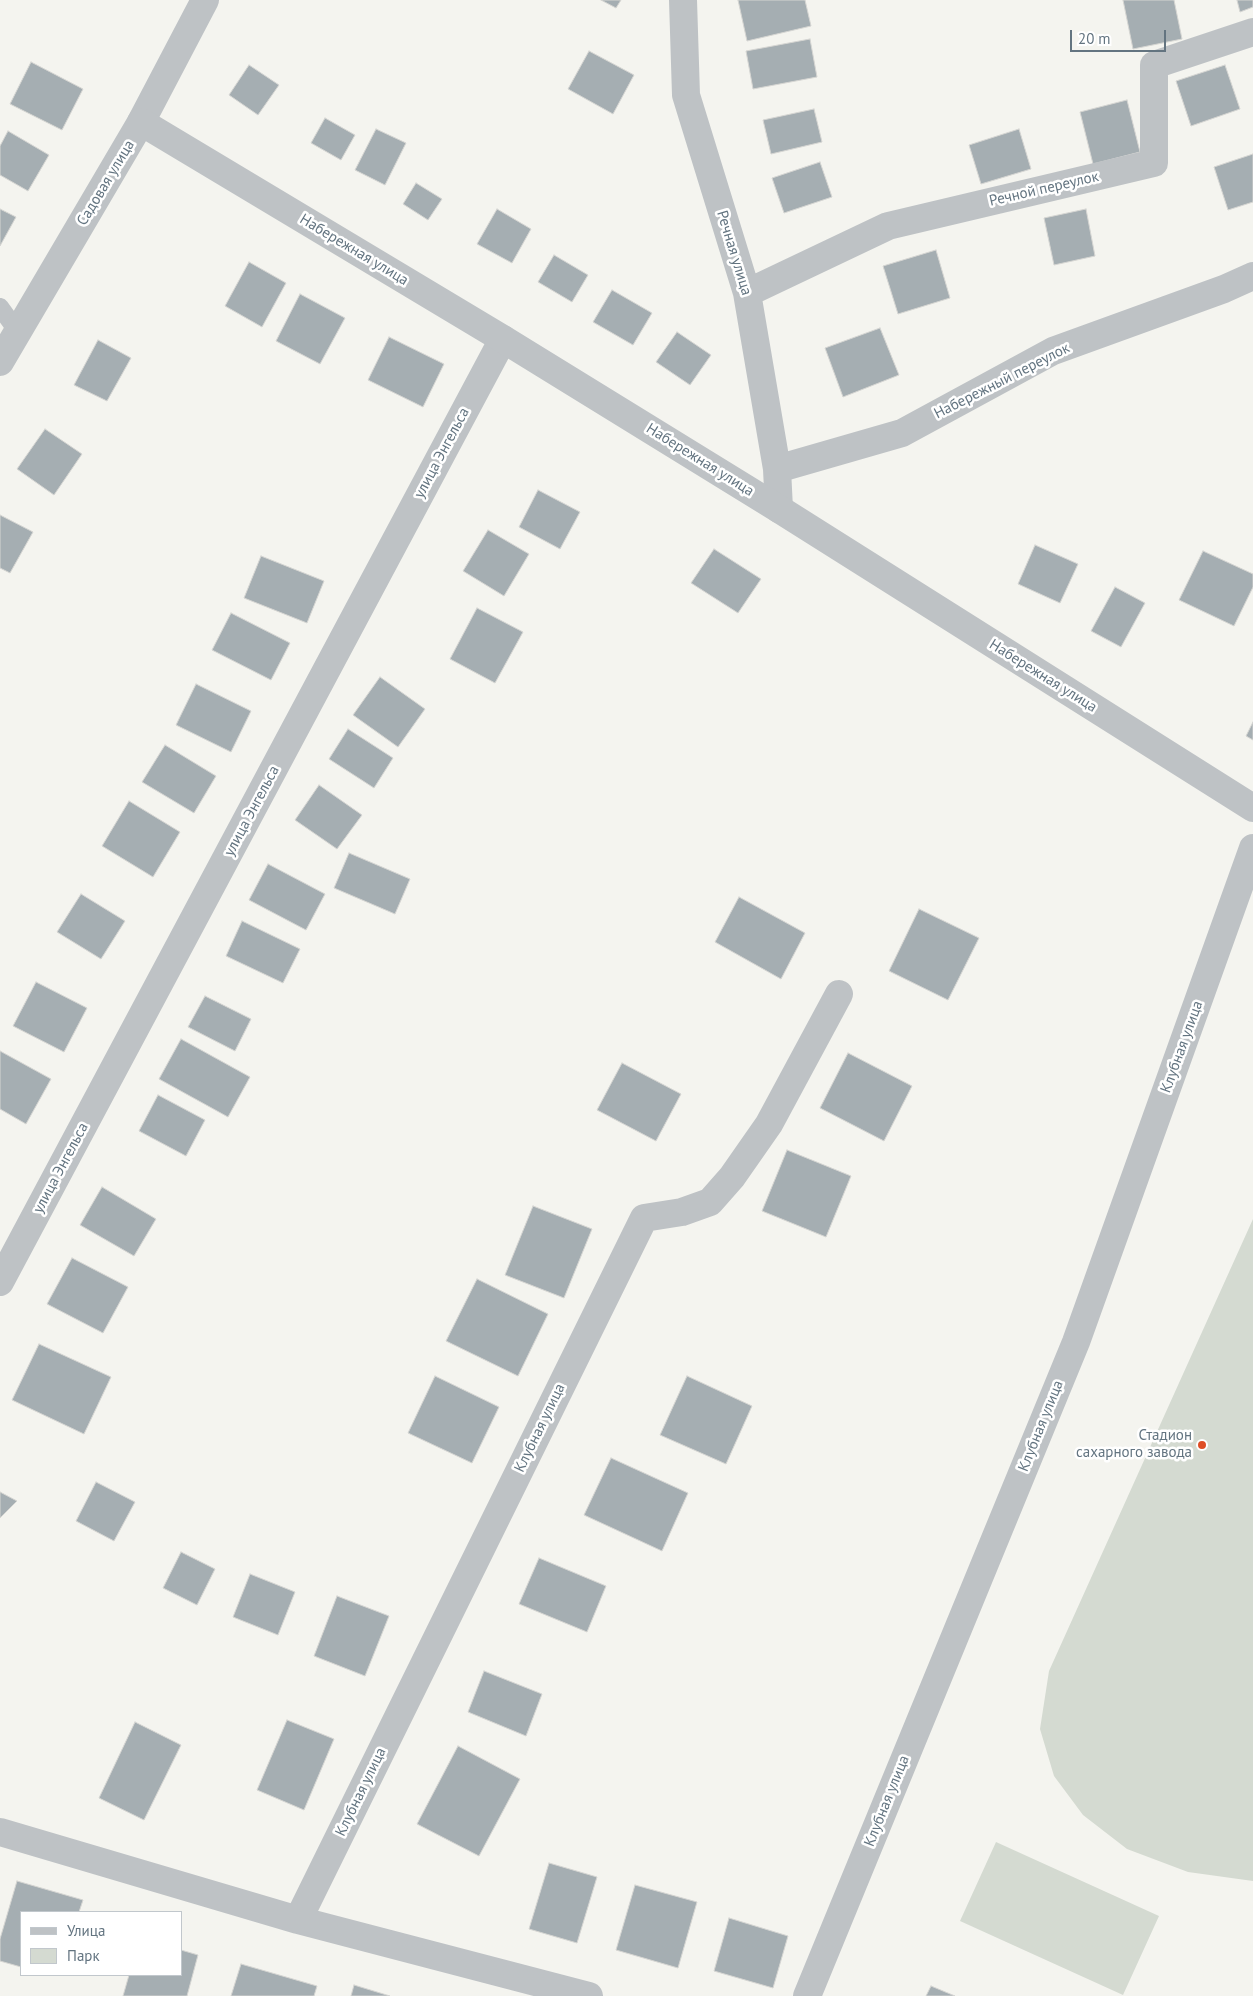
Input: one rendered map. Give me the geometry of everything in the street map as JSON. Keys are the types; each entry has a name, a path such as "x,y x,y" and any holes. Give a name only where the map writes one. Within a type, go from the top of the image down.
{"street":[{"name":"Садовая улица","path":"0,362 142,122 205,0"},
{"name":"Речная улица","path":"683,0 686,95 748,293 777,469 779,509"},
{"name":"Речной переулок","path":"748,293 888,226 1154,164 1154,65 1253,32"},
{"name":"Набережная улица","path":"142,122 503,339 779,509 1253,808"},
{"name":"Набережный переулок","path":"777,469 902,433 1053,350 1215,292 1253,276"},
{"name":"улица Энгельса","path":"0,1282 503,339"},
{"name":"Клубная улица","path":"807,1996 1076,1342 1253,848"},
{"name":"Клубная улица","path":"298,1920 644,1218 682,1212 710,1202 732,1178 768,1124 839,994"},
{"path":"0,1832 298,1920 589,1996"}],"lane":[{"path":"0,307 18,332"}],"green space":[{"name":"Стадион сахарного завода","path":"1253,1219 1253,1881 1188,1872 1127,1849 1083,1815 1054,1776 1040,1729 1049,1671"},
{"path":"996,1842 1159,1916 1123,1995 960,1921"}],"building":[{"path":"601,0 621,0 616,8"},
{"path":"738,0 805,0 811,26 747,41"},
{"path":"1123,0 1174,0 1182,39 1133,49"},
{"path":"1237,0 1253,0 1253,7 1240,12"},
{"path":"810,39 817,77 753,89 746,51"},
{"path":"589,51 634,75 613,114 568,89"},
{"path":"31,62 83,89 62,130 10,104"},
{"path":"249,65 279,85 258,115 229,95"},
{"path":"1225,65 1240,109 1191,126 1176,81"},
{"path":"1127,100 1140,152 1093,164 1080,112"},
{"path":"814,109 822,142 771,154 763,120"},
{"path":"325,118 355,135 341,160 311,143"},
{"path":"376,129 406,143 385,185 355,170"},
{"path":"1019,129 1031,169 981,184 969,145"},
{"path":"8,131 49,155 28,191 0,175 0,146"},
{"path":"1253,154 1253,202 1228,210 1214,167"},
{"path":"820,162 832,197 784,213 772,178"},
{"path":"416,183 442,199 428,220 403,204"},
{"path":"0,209 16,217 0,246"},
{"path":"497,209 531,229 512,263 477,244"},
{"path":"1086,209 1095,256 1054,265 1044,218"},
{"path":"936,250 950,298 898,314 883,266"},
{"path":"554,255 588,275 572,302 538,282"},
{"path":"249,262 286,283 262,327 225,306"},
{"path":"612,290 652,313 633,345 593,322"},
{"path":"300,294 345,318 320,364 276,341"},
{"path":"880,328 899,375 843,397 825,348"},
{"path":"677,332 711,355 690,385 656,362"},
{"path":"389,337 444,364 423,407 368,380"},
{"path":"98,340 131,358 107,401 74,385"},
{"path":"45,429 82,454 54,495 17,469"},
{"path":"538,490 580,512 560,549 519,527"},
{"path":"0,515 33,532 10,573 0,568"},
{"path":"488,530 529,554 504,596 463,571"},
{"path":"1035,545 1078,564 1060,603 1018,584"},
{"path":"714,549 761,579 738,613 691,583"},
{"path":"1203,551 1253,574 1253,587 1234,626 1179,600"},
{"path":"261,556 324,581 307,623 244,598"},
{"path":"1115,587 1145,603 1121,647 1091,631"},
{"path":"477,608 523,632 495,683 450,659"},
{"path":"231,613 290,643 271,680 212,650"},
{"path":"380,677 425,709 398,747 353,715"},
{"path":"196,684 251,711 231,752 176,725"},
{"path":"1253,722 1253,740 1246,736"},
{"path":"348,729 393,758 374,788 329,759"},
{"path":"165,745 216,776 194,813 142,782"},
{"path":"319,785 362,815 337,849 295,820"},
{"path":"129,801 180,832 153,877 102,846"},
{"path":"349,853 410,879 395,914 334,888"},
{"path":"268,864 325,894 306,930 249,900"},
{"path":"81,894 125,921 101,959 57,932"},
{"path":"739,897 805,933 781,979 715,942"},
{"path":"919,909 979,938 948,1000 889,971"},
{"path":"242,921 300,949 283,983 226,956"},
{"path":"36,982 87,1008 64,1052 13,1026"},
{"path":"205,996 251,1019 235,1051 188,1027"},
{"path":"181,1039 250,1077 228,1117 159,1079"},
{"path":"0,1051 51,1079 26,1124 0,1109"},
{"path":"848,1053 912,1086 884,1141 820,1108"},
{"path":"622,1063 681,1094 656,1141 597,1110"},
{"path":"158,1095 205,1120 186,1156 139,1131"},
{"path":"787,1150 851,1176 826,1237 762,1211"},
{"path":"102,1187 156,1219 134,1256 80,1225"},
{"path":"533,1206 592,1229 564,1298 505,1275"},
{"path":"72,1258 128,1287 103,1333 47,1304"},
{"path":"477,1279 548,1314 518,1376 446,1341"},
{"path":"39,1344 111,1377 84,1434 12,1400"},
{"path":"435,1376 499,1407 472,1463 408,1433"},
{"path":"687,1376 752,1406 726,1464 660,1435"},
{"path":"611,1458 688,1493 662,1551 584,1515"},
{"path":"96,1482 135,1502 114,1541 76,1521"},
{"path":"0,1492 17,1501 0,1518"},
{"path":"181,1552 215,1569 197,1605 163,1588"},
{"path":"539,1558 606,1586 587,1632 519,1604"},
{"path":"250,1574 295,1592 278,1635 233,1617"},
{"path":"337,1596 389,1616 365,1676 314,1656"},
{"path":"484,1671 542,1694 526,1736 468,1712"},
{"path":"287,1720 334,1739 304,1810 257,1790"},
{"path":"135,1722 181,1745 144,1820 99,1798"},
{"path":"458,1746 520,1779 479,1856 417,1824"},
{"path":"549,1863 597,1877 577,1943 529,1929"},
{"path":"17,1881 83,1900 79,1911 20,1911 20,1967 0,1961 0,1939"},
{"path":"635,1885 697,1902 678,1968 616,1950"},
{"path":"729,1918 788,1936 773,1988 714,1971"},
{"path":"182,1950 198,1955 187,1996 123,1996 129,1976 182,1976"},
{"path":"241,1964 317,1986 314,1996 231,1996"},
{"path":"354,1985 390,1996 351,1996"},
{"path":"931,1986 955,1996 926,1996"}],"place":[{"name":"Стадион сахарного завода","path":"1202,1445"}]}
